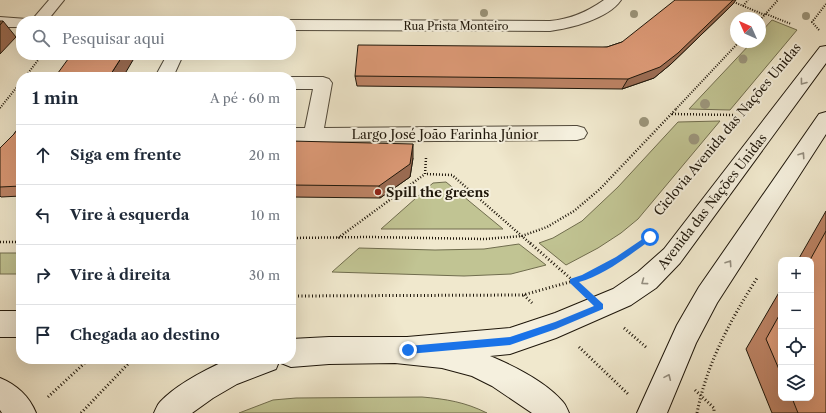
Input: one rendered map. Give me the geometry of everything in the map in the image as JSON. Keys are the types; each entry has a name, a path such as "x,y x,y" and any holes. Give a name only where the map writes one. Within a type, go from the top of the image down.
{"main road":[{"path":"43,16 57,0"},
{"name":"Rua Prista Monteiro","path":"296,25 550,26 572,23 586,18 598,12 614,0"},
{"path":"0,22 16,22"},
{"name":"Avenida das Nações Unidas","path":"408,350 510,341 556,326 600,307 622,297 647,280 672,256 821,43"},
{"path":"166,72 172,60"},
{"path":"296,83 323,83 313,135"},
{"path":"652,413 686,334 708,295 826,119"},
{"name":"Largo José João Farinha Júnior","path":"296,135 577,133"},
{"path":"0,324 16,324"},
{"path":"296,344 317,350"},
{"path":"296,352 317,350 408,350 443,354 479,365 511,381 544,404 554,413"},
{"path":"169,413 215,381 250,364"},
{"path":"0,392 11,400 32,408"}],"path":[{"path":"729,0 760,12"},
{"path":"743,6 748,0"},
{"path":"778,0 766,14 791,24"},
{"name":"Ciclovia Avenida das Nações Unidas","path":"821,43 819,30 812,22 826,4"},
{"path":"296,238 485,240 522,236 547,227 574,211 600,189 734,48"},
{"path":"29,72 38,60"},
{"path":"0,108 16,88"},
{"path":"672,114 734,115"},
{"path":"425,174 427,134"},
{"path":"338,238 425,174 452,175 699,394 714,408 714,413"},
{"path":"0,242 16,242"},
{"path":"296,296 524,295 584,278 618,259 643,242"},
{"path":"697,413 699,394 719,342 757,276"},
{"path":"576,345 626,392"},
{"path":"32,408 83,364"},
{"path":"81,413 128,364"}],"green space":[{"path":"772,20 797,30 730,110 689,109 746,48 766,48 766,26"},
{"path":"720,121 638,219 621,233 598,248 566,265 539,243 553,238 582,221 618,187 678,122"},
{"path":"446,182 503,229 381,229 433,183"},
{"path":"519,244 546,265 511,274 464,276 332,272 359,248 435,250 484,249"},
{"path":"0,253 16,253 16,274 0,274"},
{"path":"422,397 455,402 471,406 487,413 239,413 273,400 296,398"}],"building":[{"path":"675,0 733,0 678,53 660,67 628,79 355,76 358,45 607,47 622,42"},
{"path":"67,60 120,60 112,72 59,72"},
{"path":"16,131 16,186 0,187 0,148"},
{"path":"296,141 413,144 410,164 379,186 296,185"},
{"path":"826,231 826,413 798,413 793,401 814,401 814,257 812,257"},
{"path":"778,317 778,367 766,339"}],"place":[{"name":"Spill the greens","path":"378,192"}],"route":[{"path":"408,350 510,341 556,326 600,307 573,281 584,278 618,259 650,237"}]}
